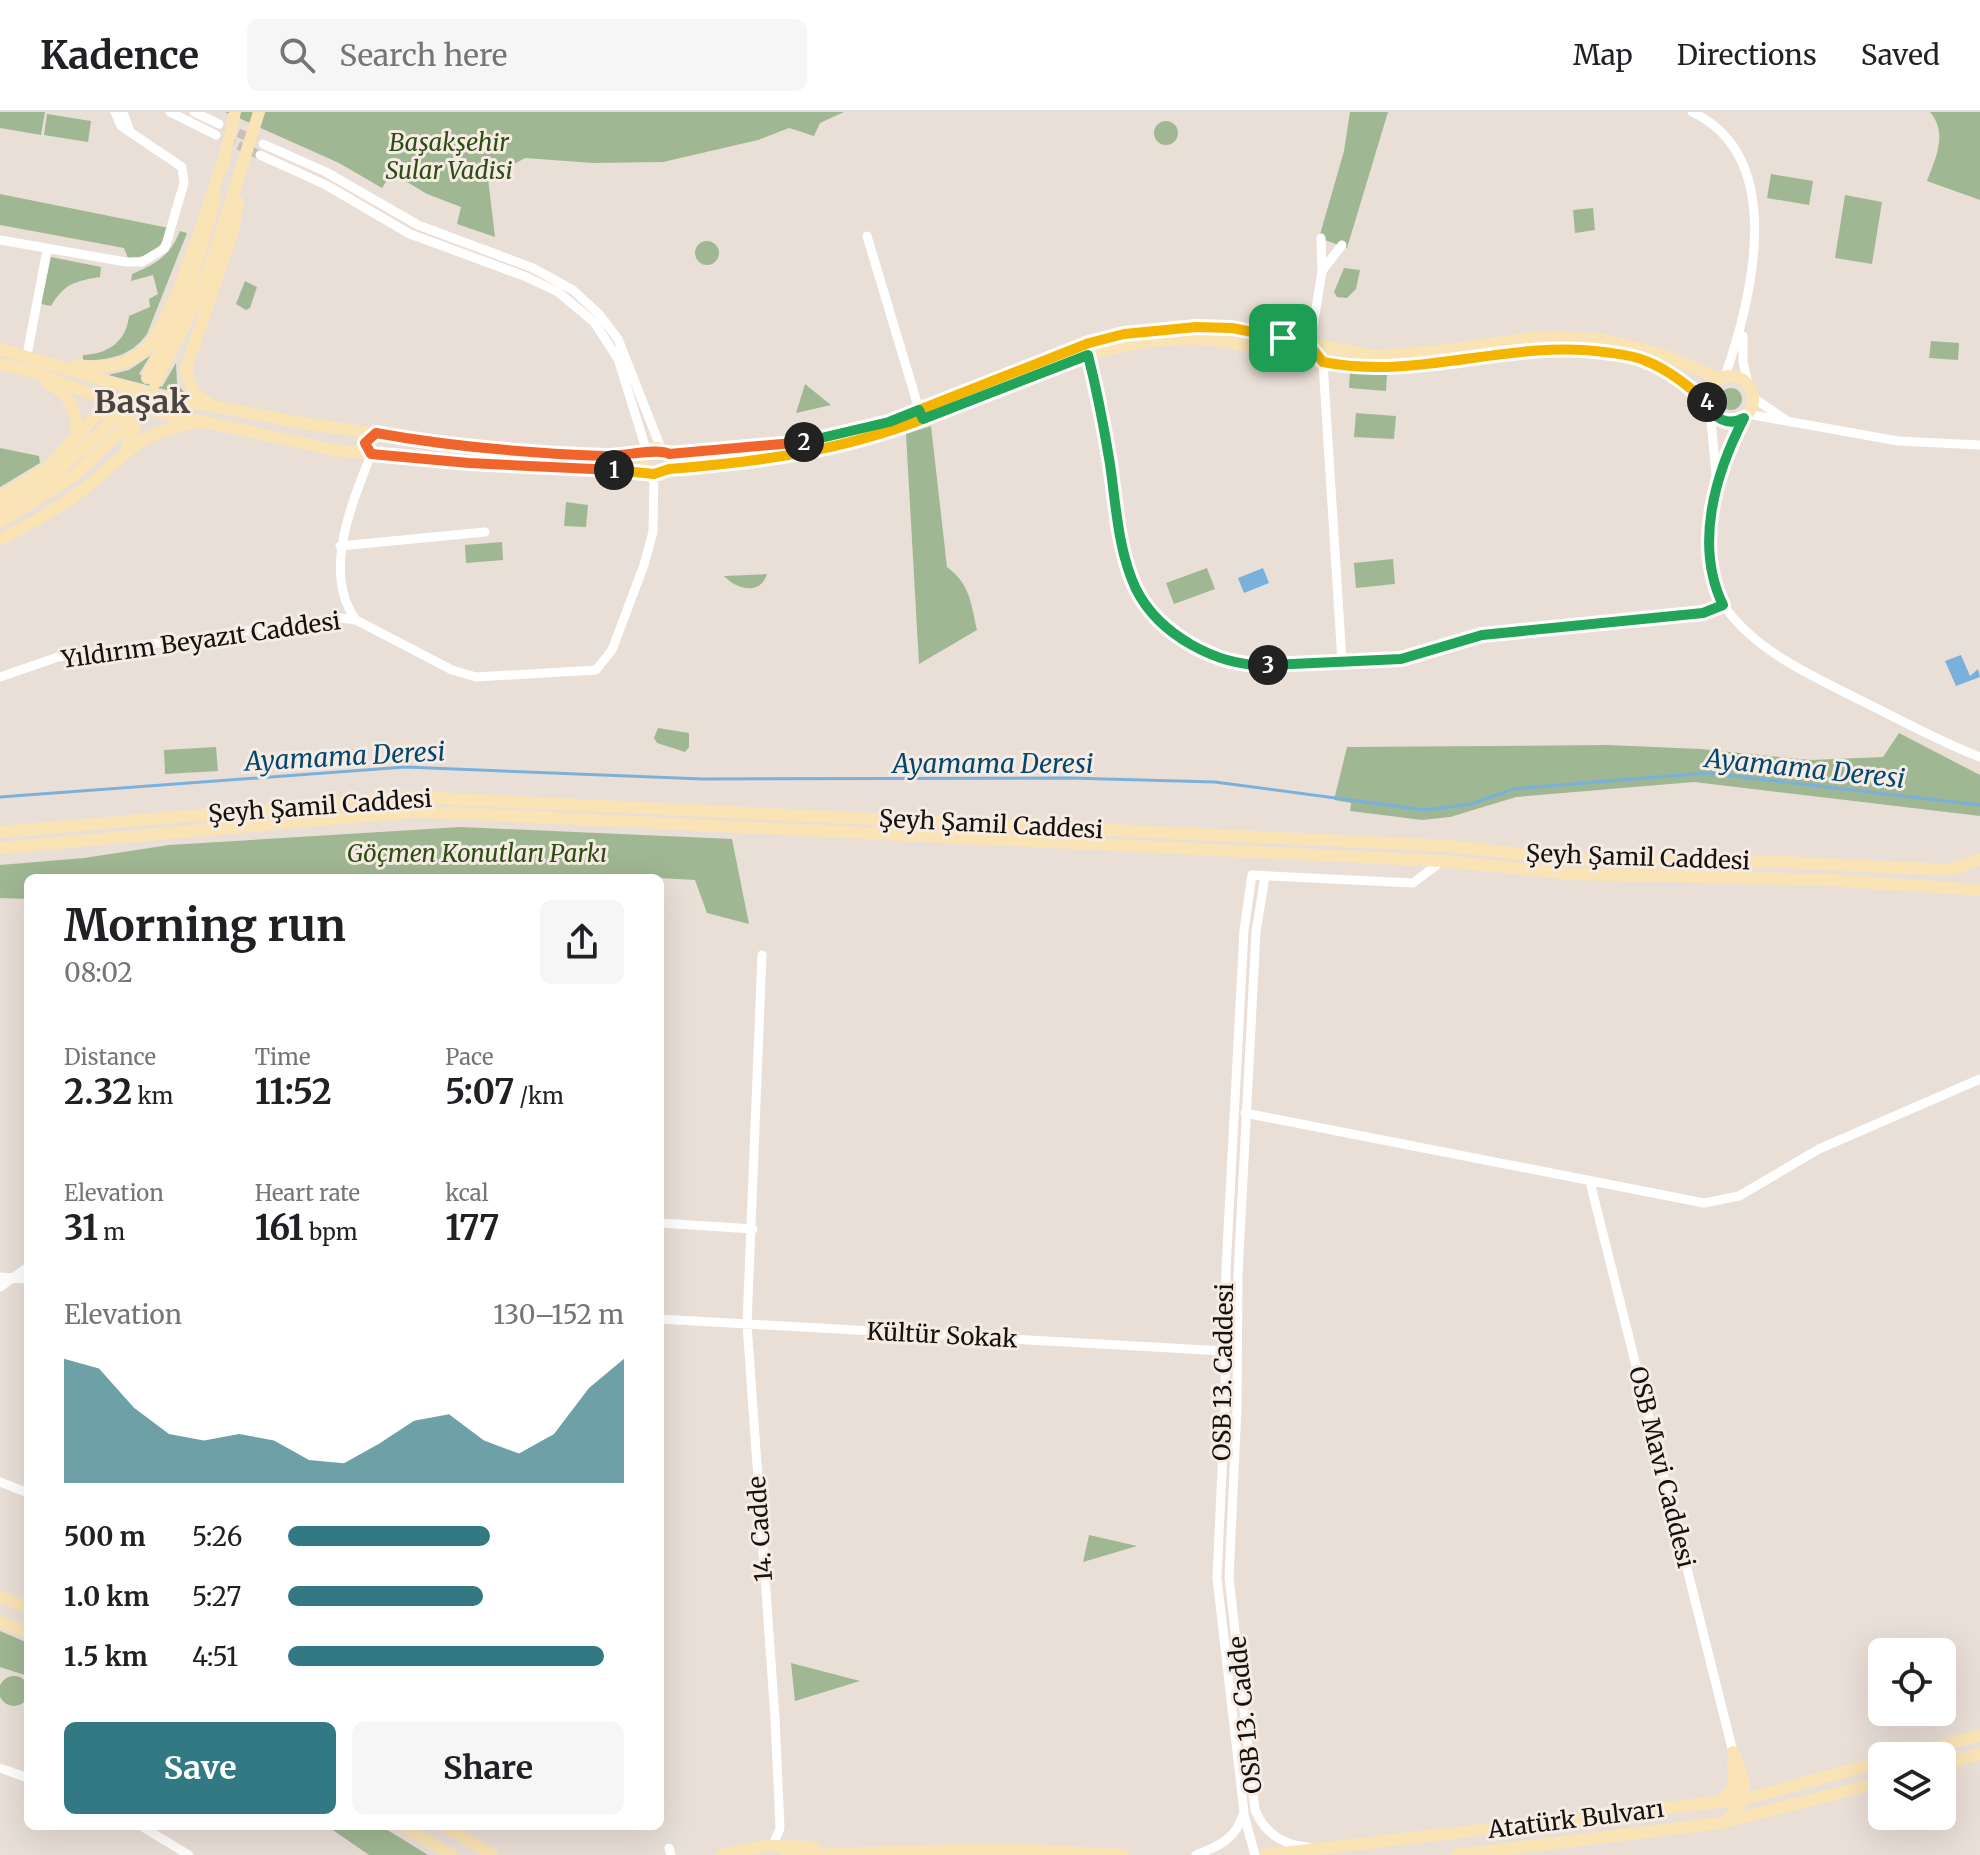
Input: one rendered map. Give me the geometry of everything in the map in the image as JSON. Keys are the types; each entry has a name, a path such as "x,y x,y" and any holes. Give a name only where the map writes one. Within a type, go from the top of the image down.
{"main road":[{"path":"235,112 189,291 151,381 204,286 243,172 259,112"},
{"path":"48,362 108,367 142,352 168,313 223,162"},
{"path":"234,410 200,399 189,386 186,369 233,231 243,172"},
{"path":"0,349 154,395 485,450 645,453 776,446 836,437 921,415 1088,355 1138,343 1180,339 1214,340 1323,362 1397,369 1525,350 1593,351 1643,359 1666,371 1723,421 1737,422 1746,416 1750,392 1737,377 1722,377 1633,346 1578,338 1539,337 1374,356 1310,346 1232,328 1153,329 1089,343 921,415 890,432 803,455 649,472 485,464 334,450 109,401 0,364"},
{"path":"0,497 47,468 74,441 77,432 76,413 68,398 54,385 24,371"},
{"path":"1709,406 1710,386 1722,377"},
{"path":"77,432 98,413 117,412 135,427 126,449"},
{"path":"0,539 34,522 78,493 126,449 166,428 203,421"},
{"path":"0,511 45,484 120,422 74,476 0,522"},
{"path":"334,450 346,441 346,433 338,427"},
{"path":"371,454 366,440 376,433"},
{"path":"665,452 669,469"},
{"path":"645,453 649,472"},
{"name":"Şeyh Şamil Caddesi","path":"0,832 409,797 1449,846 1565,859 1780,862 1950,870 1980,859"},
{"name":"Şeyh Şamil Caddesi","path":"0,848 411,812 1442,861 1573,874 1828,880 1980,890"},
{"path":"0,1597 24,1606"},
{"path":"0,1622 24,1631"},
{"path":"1955,1742 1980,1735"},
{"path":"1721,1823 1739,1810 1744,1799 1740,1767 1733,1752"},
{"path":"1721,1802 1734,1786 1733,1752"},
{"path":"1956,1761 1980,1754"},
{"name":"Atatürk Bulvarı","path":"1266,1855 1744,1799 1868,1766"},
{"name":"Atatürk Bulvarı","path":"1457,1855 1721,1823 1868,1786"},
{"path":"410,1830 451,1855"},
{"path":"451,1830 492,1855"},
{"path":"722,1855 773,1845 788,1850 1005,1849 1123,1855"}],"street":[{"path":"0,240 136,263 149,259 165,248 172,233 185,175 177,161 121,126 115,112"},
{"path":"123,112 131,135"},
{"path":"170,112 216,135"},
{"path":"194,112 219,124"},
{"path":"1692,112 1722,130 1730,140 1747,182 1755,258 1744,321 1743,362 1750,392 1786,420"},
{"path":"263,144 326,172 418,225 533,268 573,290 599,314 618,339 665,452"},
{"path":"260,155 326,185 410,234 524,276 558,292 594,322 618,359 645,453"},
{"path":"867,236 921,415"},
{"path":"1321,238 1322,271 1310,346 1323,362 1342,662"},
{"path":"1322,271 1342,245"},
{"path":"27,355 47,250"},
{"path":"1722,377 1744,321"},
{"path":"1088,355 1103,417 1120,532 1138,592 1177,634 1207,655 1226,662 1254,666 1401,659 1482,635 1703,613 1723,605"},
{"path":"1709,406 1717,483 1710,544 1711,570 1723,605 1783,660 1980,760"},
{"path":"1717,483 1746,416 1786,420 1898,441 1980,445"},
{"path":"371,454 340,546 348,609 356,620 452,670 476,677 596,670 612,650 653,532 649,472"},
{"path":"340,546 485,532"},
{"name":"Yıldırım Beyazıt Caddesi","path":"0,677 58,657 340,618 356,620"},
{"path":"1265,876 1413,883 1442,861"},
{"name":"OSB 13. Caddesi","path":"1231,1535 1237,1408 1238,1274 1256,932 1265,876 1252,875 1244,930 1234,1108 1217,1578 1244,1812 1255,1855"},
{"name":"14. Cadde","path":"762,955 747,1324 780,1828"},
{"path":"1234,1108 1247,1115 1689,1202 1720,1201 1761,1186 1819,1149 1980,1079"},
{"name":"OSB Mavi Caddesi","path":"1590,1182 1733,1752"},
{"path":"664,1223 753,1229"},
{"path":"0,1287 5,1278 24,1269"},
{"name":"Kültür Sokak","path":"664,1319 1224,1351"},
{"path":"0,1482 24,1491"},
{"path":"1218,1537 1231,1535"},
{"name":"OSB 13. Cadde","path":"1231,1535 1229,1577 1255,1810 1265,1829 1278,1839 1324,1848"},
{"path":"1217,1553 1230,1551"},
{"path":"0,1768 24,1777"},
{"path":"1196,1855 1226,1841 1236,1832 1244,1812"},
{"path":"773,1845 780,1828"},
{"path":"780,1828 788,1850"},
{"path":"148,1830 189,1855"}],"green space":[{"path":"0,112 45,112 41,135 0,128"},
{"name":"Başakşehir Sular Vadisi","path":"225,112 844,112 820,123 814,136 789,128 758,140 663,162 593,163 525,158 488,178 495,237 457,224 461,207 427,194 392,173 382,188 339,163"},
{"path":"1350,112 1388,112 1347,248 1319,238 1344,151"},
{"path":"1930,112 1980,112 1980,200 1927,181 1939,145 1938,128"},
{"path":"47,114 91,121 88,142 44,135"},
{"path":"1166,121 1175,124 1178,133 1175,142 1166,145 1157,142 1154,133 1157,124"},
{"path":"1771,174 1813,181 1809,205 1767,198"},
{"path":"0,194 169,228 154,251 128,258 124,248 0,225"},
{"path":"1845,195 1882,202 1872,264 1835,258"},
{"path":"1593,208 1595,230 1575,233 1573,210"},
{"path":"180,231 187,233 147,334 127,352 83,361 83,355 114,345 124,333 129,316 150,307 149,299 158,294 153,275 131,281 132,274 161,258 172,247"},
{"path":"707,241 715,245 719,253 715,261 707,265 699,261 695,253 699,245"},
{"path":"51,257 101,267 100,277 71,285 51,306 41,304"},
{"path":"1344,268 1360,270 1356,289 1347,298 1337,297 1334,292"},
{"path":"245,281 257,287 250,308 246,310 236,304"},
{"path":"1931,341 1959,343 1958,360 1929,358"},
{"path":"150,356 139,374 162,387 176,363 177,383 186,395 108,375 129,370"},
{"path":"1350,371 1387,374 1386,391 1349,388"},
{"path":"805,384 831,405 796,413"},
{"path":"1727,388 1735,388 1742,399 1735,410 1727,410 1720,403 1720,395"},
{"path":"1356,413 1396,416 1394,439 1354,437"},
{"path":"931,426 947,567 965,587 977,630 919,664 906,434"},
{"path":"0,448 39,456 40,463 0,487"},
{"path":"566,502 588,505 586,527 564,526"},
{"path":"502,542 503,560 466,563 465,545"},
{"path":"1393,559 1395,584 1356,588 1354,563"},
{"path":"1207,568 1215,589 1174,604 1166,583"},
{"path":"767,574 764,581 753,588 741,587 724,576"},
{"path":"658,728 689,733 689,747 685,752 657,743 654,738"},
{"path":"1899,733 1980,775 1980,816 1694,782 1516,797 1450,817 1422,820 1350,811 1351,803 1334,800 1347,747 1608,745 1701,749 1810,760 1883,757"},
{"path":"216,747 218,771 165,774 164,750"},
{"name":"Göçmen Konutları Parkı","path":"461,827 732,839 749,924 707,913 695,880 664,878 664,874 24,874 24,899 0,898 0,865 84,858 169,845"},
{"path":"1089,1535 1137,1546 1083,1562"},
{"path":"0,1631 24,1641 24,1675 0,1667"},
{"path":"791,1663 860,1681 795,1701"},
{"path":"8,1677 24,1679 24,1703 8,1705 0,1697 0,1685"},
{"path":"333,1830 387,1830 428,1855 369,1855"}],"water":[{"path":"1263,568 1269,583 1244,593 1238,578"},
{"path":"1961,655 1970,676 1978,669 1980,677 1956,686 1945,661"}],"waterway":[{"name":"Ayamama Deresi","path":"0,797 405,767 703,779 1069,778 1215,782 1425,810 1471,804 1513,789 1708,773 1980,805"}],"tunnel":[{"path":"226,127 256,141"},
{"path":"226,140 260,155"}],"district":[{"name":"Başak","path":"142,402"}],"route":[{"path":"1283,338 1232,328 1196,327 1124,334 1089,343 919,410 923,419 890,432 803,455 669,469 654,474 644,470 469,463 371,454 366,446 368,437 376,433 465,448 614,457 643,455 653,450 669,454 790,445 836,437 919,410 923,419 1088,355 1103,417 1127,566 1138,592 1156,614 1177,634 1207,655 1226,662 1254,666 1401,659 1482,635 1703,613 1723,605 1711,570 1713,503 1723,461 1744,418 1737,422 1723,421 1710,410 1708,403 1666,371 1643,359 1620,355 1540,349 1397,369 1346,367 1323,362 1310,346 1283,338"}]}
